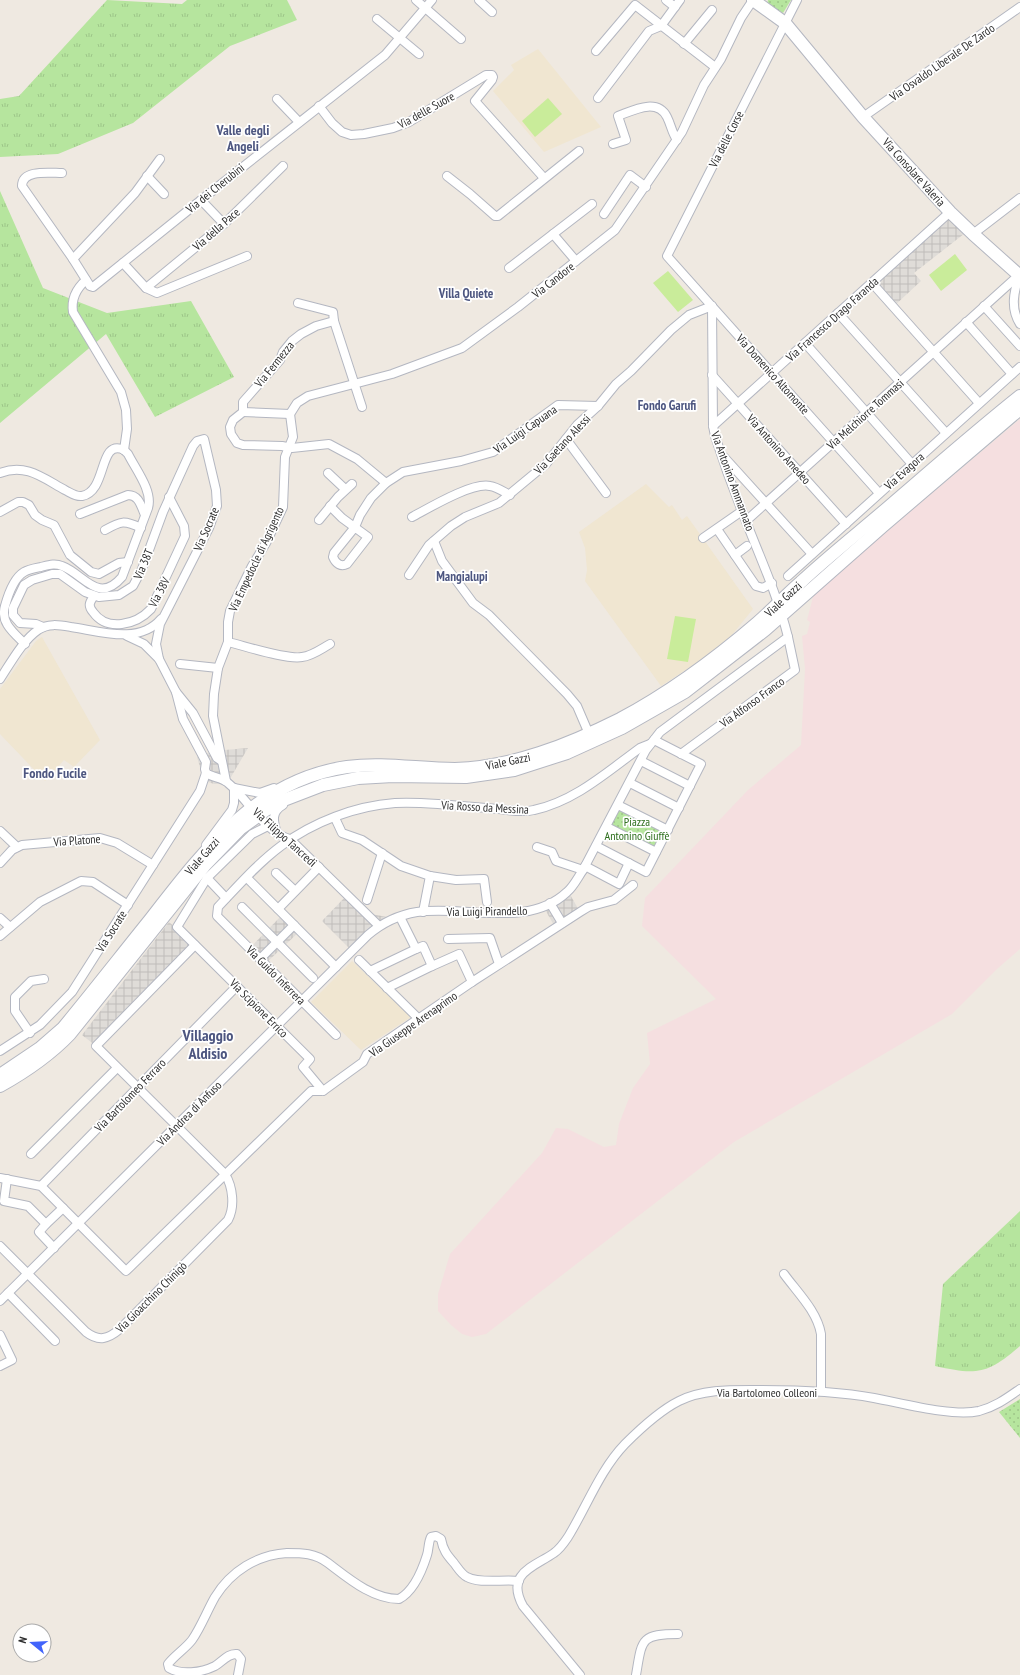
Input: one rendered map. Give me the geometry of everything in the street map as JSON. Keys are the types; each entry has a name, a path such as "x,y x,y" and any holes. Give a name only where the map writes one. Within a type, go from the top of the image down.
{"main road":[{"name":"Via Consolare Valeria","path":"753,0 785,23 863,117 950,212 1020,275"},
{"name":"Viale Gazzi","path":"0,1075 40,1048 63,1028 199,857 228,827 255,812 323,785 358,778 393,776 453,778 488,775 526,767 567,753 622,728 685,692 759,635 801,582 1020,396"},
{"name":"Viale Gazzi","path":"0,1086 40,1060 70,1034 206,864 255,812 291,785 319,773 357,766 453,769 499,764 541,753 589,734 641,708 680,684 758,622 780,609 1020,409"}],"street":[{"path":"416,0 461,38"},
{"name":"Via dei Cherubini","path":"86,280 93,288 200,200 385,55 432,0"},
{"path":"479,0 492,12"},
{"path":"666,0 675,7"},
{"path":"598,98 649,31 661,26 680,0"},
{"name":"Via Candore","path":"290,414 293,407 302,399 316,393 392,374 462,348 615,230 677,140 704,85 741,18 753,0"},
{"name":"Via delle Corse","path":"667,256 797,0"},
{"path":"596,51 635,5 715,67"},
{"name":"Via Osvaldo Liberale De Zardo","path":"863,117 1020,7"},
{"path":"684,44 712,10"},
{"path":"377,19 420,54"},
{"name":"Via delle Suore","path":"320,106 332,123 342,132 351,135 364,134 393,128 409,122 490,74 493,75 492,80 475,101 544,178"},
{"path":"277,98 299,122"},
{"path":"613,144 626,140 618,116 646,106 655,107 664,112 677,140"},
{"path":"447,176 495,216 498,216 579,151"},
{"path":"73,259 135,193 160,159"},
{"name":"Via della Pace","path":"146,288 224,224 283,166"},
{"path":"62,173 37,172 25,178 22,182 22,186 86,280 74,297 73,312 121,392 126,410 127,429 124,450"},
{"path":"604,214 630,175 646,187"},
{"path":"147,176 164,194"},
{"path":"973,234 1020,198"},
{"path":"200,200 224,224"},
{"path":"510,268 592,204"},
{"name":"Via Francesco Drago Faranda","path":"713,426 950,212"},
{"path":"553,234 576,261"},
{"path":"123,263 146,288 156,293 247,256"},
{"name":"Via Domenico Altomonte","path":"667,256 879,493"},
{"path":"1020,275 1014,301 1014,311 1020,324"},
{"name":"Via Melchiorre Tommasi","path":"746,521 1020,275"},
{"path":"872,283 979,403"},
{"path":"298,303 333,312 334,321 362,407"},
{"name":"Via Antonino Ammannato","path":"712,306 713,426 720,453 772,584 780,609"},
{"name":"Via Gaetano Alessi","path":"408,575 434,540 460,519 499,503 546,464 578,425 598,406 616,384 631,371 671,330 689,315 712,306"},
{"path":"984,306 1020,346"},
{"path":"838,313 946,434"},
{"name":"Via Fermezza","path":"288,447 243,445 237,443 231,434 230,427 233,420 243,412 244,402 280,360 283,352 292,341 307,330 334,321"},
{"path":"966,322 1012,374"},
{"path":"805,343 912,464"},
{"name":"Via Evagora","path":"788,576 1020,367"},
{"name":"Via Antonino Amedeo","path":"712,375 846,524"},
{"name":"Via Luigi Capuana","path":"355,526 368,537 347,564 340,565 334,561 334,553 355,526 366,504 386,483 403,472 461,461 493,452 558,405 598,406"},
{"path":"243,412 290,414"},
{"name":"Via Empedocle di Agrigento","path":"220,760 212,705 218,668 228,642 228,622 230,611 283,507 285,457 293,437 290,414"},
{"name":"Via 38T","path":"43,627 36,624 17,622 13,616 15,603 21,589 28,582 56,573 64,576 85,592 94,596 114,597 124,594 133,586 142,569 169,497 193,446 197,441 204,439"},
{"name":"Via Socrate","path":"176,692 159,659 156,650 156,637 165,614 209,528 216,506 216,490 204,439"},
{"path":"566,439 606,492"},
{"path":"288,447 292,448 329,444 357,459 386,483"},
{"path":"0,473 14,469 27,470 39,475 71,494 84,496 93,490 97,485 105,458 110,451 116,448 124,450 128,454 148,494 149,504 146,515 122,577 119,581 105,588 91,585 67,568 58,564 48,565 22,573 15,582 6,601 4,613 6,623 25,644"},
{"path":"720,453 812,554"},
{"path":"319,520 348,487 328,473"},
{"path":"412,517 467,490 481,486 495,487 510,495"},
{"path":"80,514 128,495 137,498 146,515"},
{"name":"Via 38V","path":"94,596 90,602 90,608 97,618 104,622 122,624 133,622 145,615 151,609 185,536 184,526 169,497"},
{"path":"0,512 18,502 23,502 29,505 35,515 54,525 70,556 91,572 99,574 119,563 128,562"},
{"path":"330,506 342,518 355,526"},
{"path":"703,538 742,511"},
{"path":"105,530 122,522 130,523 141,528"},
{"path":"717,529 756,586 763,588 772,584"},
{"path":"434,540 442,561 473,603 489,615 567,694 577,706 589,734"},
{"path":"735,555 747,546"},
{"path":"780,609 788,637"},
{"name":"Via Socrate","path":"123,634 136,634 146,631 158,623 165,614"},
{"path":"1,676 32,635 43,627 62,625 123,634"},
{"name":"Via Socrate","path":"123,634 144,644 159,659"},
{"name":"Via Rosso da Messina","path":"217,916 218,907 226,898 266,859 290,839 307,829 366,807 405,802 520,812 556,804 579,792 640,748 652,742 660,732 788,637"},
{"name":"Via Alfonso Franco","path":"682,754 795,670 788,637"},
{"path":"228,642 298,658 310,655 330,644"},
{"path":"180,664 218,668"},
{"path":"176,692 183,720 206,762 205,770 212,775 222,772 220,760"},
{"path":"176,692 193,713 220,760 226,781"},
{"path":"596,846 646,872 701,764 682,754 652,742"},
{"name":"Via Luigi Pirandello","path":"379,926 392,919 423,912 516,913 532,911 550,903 568,891 584,868 652,742"},
{"path":"206,762 210,758 220,760"},
{"path":"641,761 690,786"},
{"name":"Via Socrate","path":"0,1051 30,1033 49,1017 72,992 200,791 212,775"},
{"name":"Via Filippo Tancredi","path":"212,775 226,781 234,788 268,826 280,836 290,839 379,926"},
{"path":"277,834 274,825 274,815 281,806 326,789 358,782 379,780 393,776"},
{"path":"630,783 679,808"},
{"path":"199,857 211,837 232,810 234,803 234,788 260,793 280,785 291,785"},
{"path":"618,805 668,830"},
{"path":"335,818 342,833 362,840 401,866 430,876 456,880 484,879 487,902"},
{"path":"240,829 268,826"},
{"path":"226,898 208,878 252,834 268,826"},
{"path":"607,827 656,852"},
{"path":"0,831 17,847 12,850 0,863"},
{"name":"Via Platone","path":"17,847 22,845 100,838 117,843 153,865"},
{"path":"537,847 552,852 556,861 584,868 619,884 629,863"},
{"path":"367,900 382,853"},
{"path":"278,909 319,867"},
{"path":"276,873 295,891"},
{"path":"423,912 430,876"},
{"name":"Via Scipione Errico","path":"208,878 177,928 310,1059 303,1067 323,1091"},
{"path":"247,878 336,967"},
{"path":"0,918 3,931 40,902 85,880 97,884 128,905"},
{"name":"Via Giuseppe Arenaprimo","path":"78,1223 126,1271 312,1091 323,1091 363,1062 368,1054 472,982 562,923 588,907 614,900 633,885"},
{"path":"550,903 562,923"},
{"path":"242,907 313,978"},
{"name":"Via Guido Inferrera","path":"217,916 336,1035"},
{"path":"400,917 416,949"},
{"path":"260,959 294,925"},
{"name":"Via Andrea di Anfuso","path":"3,1298 379,926"},
{"path":"448,939 490,938 499,964"},
{"path":"195,945 96,1046 225,1174"},
{"path":"370,971 423,946 432,966"},
{"path":"387,988 458,954 472,982"},
{"path":"359,960 419,1019"},
{"path":"30,1033 15,1011 15,997 31,982 44,979"},
{"name":"Via Bartolomeo Ferraro","path":"41,1186 237,986"},
{"path":"31,1154 117,1068"},
{"name":"Via Gioacchino Chinigò","path":"0,1246 86,1332 98,1338 110,1336 120,1329 228,1220 232,1208 231,1186 225,1174"},
{"path":"46,1224 28,1206 4,1201 4,1179 41,1186 78,1223"},
{"path":"54,1248 39,1232 63,1208"},
{"path":"784,1274 814,1314 819,1325 821,1334 821,1391"},
{"path":"3,1298 55,1341"},
{"path":"0,1335 12,1360 0,1366"},
{"name":"Via Bartolomeo Colleoni","path":"519,1581 525,1570 552,1554 565,1542 611,1460 626,1443 663,1410 680,1401 705,1393 745,1390 821,1391 942,1410 964,1412 980,1410 1000,1403 1020,1389"},
{"path":"238,1675 242,1663 237,1654 230,1654 207,1670 192,1674 175,1672 169,1668 168,1664 193,1639 215,1598 227,1582 246,1566 265,1557 276,1554 311,1554 326,1562 350,1580 379,1596 399,1599 406,1595 412,1588 426,1557 431,1537 436,1536 441,1539 443,1550 465,1576 476,1580 519,1581 518,1595 522,1606 580,1675"},
{"path":"636,1675 641,1649 647,1638 655,1635 678,1634"}],"shaded area":[{"path":"538,49 601,127 544,152 493,91 514,70 511,65"},
{"path":"950,212 969,230 914,273 921,281 893,307 872,283"},
{"path":"1020,419 1020,949 997,969 952,1014 734,1142 486,1334 472,1337 462,1334 438,1311 438,1294 450,1254 542,1153 556,1128 568,1129 604,1147 616,1145 619,1124 633,1088 650,1064 647,1033 716,999 642,926 645,898 748,790 801,745 805,669 802,636 807,634 810,622 807,620 814,593"},
{"path":"646,484 669,507 672,505 682,520 687,516 753,609 731,636 704,658 661,686 585,581 587,570 585,548 579,532"},
{"path":"42,637 100,740 74,767 64,760 45,781 0,734 0,689 36,641"},
{"path":"248,748 231,777 221,784 208,782 202,774 197,757 213,751"},
{"path":"568,891 580,912 555,927 543,906"},
{"path":"347,895 371,914 387,917 400,917 393,919 352,951 322,921"},
{"path":"283,914 300,931 265,964 249,949"},
{"path":"169,922 195,945 96,1046 82,1035"},
{"path":"352,961 411,1017 361,1050 311,1002"}],"green space":[{"path":"107,0 182,4 187,0 287,0 297,20 230,46 133,123 58,154 0,157 0,99 19,96"},
{"path":"768,0 791,0 783,13 767,4"},
{"path":"548,98 562,114 535,137 522,121"},
{"path":"0,191 43,288 107,313 191,301 234,377 155,417 106,334 0,423"},
{"path":"955,254 967,270 941,291 929,275"},
{"path":"668,271 693,300 678,312 653,283"},
{"path":"675,616 696,619 688,662 667,659"},
{"name":"Piazza Antonino Giuffè","path":"618,805 668,830 656,852 607,827"},
{"path":"1020,1211 1020,1346 999,1363 980,1370 961,1371 935,1366 943,1284"},
{"path":"1020,1399 1020,1438 999,1412"}],"district":[{"name":"Valle degli Angeli","path":"243,138"},
{"name":"Villa Quiete","path":"466,293"},
{"name":"Fondo Garufi","path":"667,405"},
{"name":"Mangialupi","path":"462,576"},
{"name":"Fondo Fucile","path":"55,773"},
{"name":"Villaggio Aldisio","path":"208,1044"}]}
